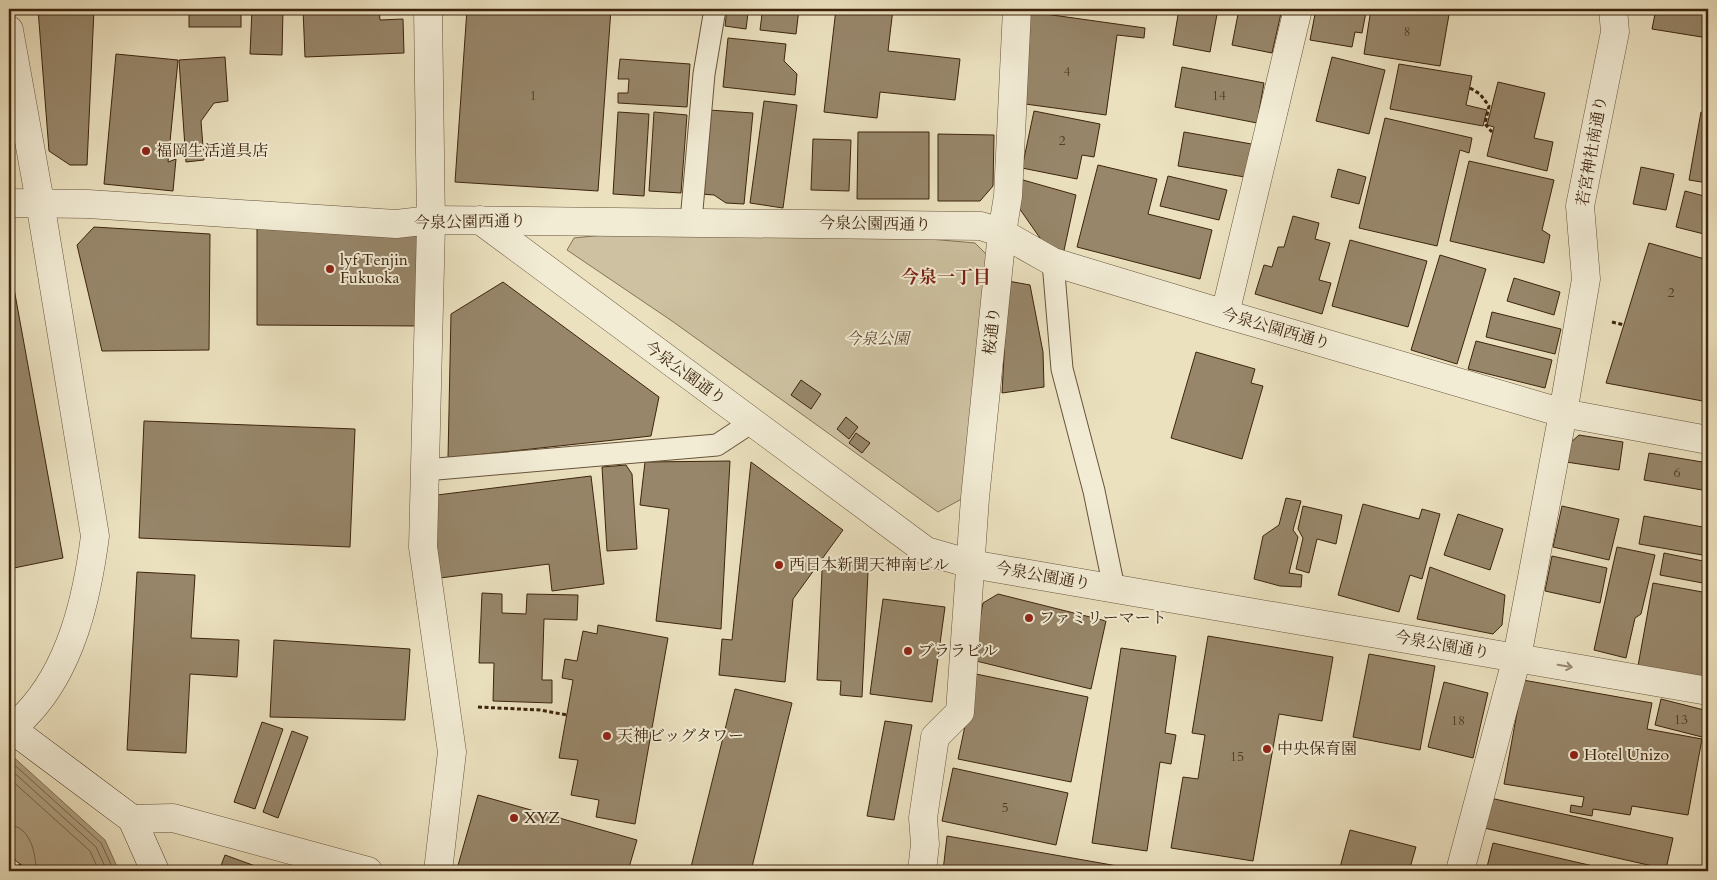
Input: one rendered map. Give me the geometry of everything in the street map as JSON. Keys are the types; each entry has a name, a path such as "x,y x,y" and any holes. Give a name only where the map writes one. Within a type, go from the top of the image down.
{"street":[{"path":"428,9 431,220 423,547 452,752 438,871"},
{"name":"桜通り","path":"922,871 925,844 923,818 936,737 960,712 971,564 1002,233 1008,196 1017,9"},
{"path":"1225,314 1298,9"},
{"name":"若宮神社南通り","path":"1460,871 1517,657 1586,280 1580,206 1606,61 1620,25"},
{"path":"9,30 40,202 95,536 89,582 69,645 43,697 10,729 132,819 155,871"},
{"name":"今泉公園西通り","path":"9,203 40,202 396,224 431,220 480,220 691,221 981,226 1002,233 1053,262 1225,314 1563,413 1708,440"},
{"name":"今泉公園通り","path":"480,220 926,551 971,564 1708,691"},
{"path":"132,819 173,818 368,871"}],"lane":[{"path":"691,221 704,74 715,9"},
{"path":"1053,262 1062,369 1094,492 1114,588"},
{"path":"425,470 717,445 752,422"}],"path":[{"path":"1470,88 1480,94 1489,106 1485,124 1492,132"},
{"path":"479,707 540,710 567,715"}],"green space":[{"name":"今泉公園","path":"631,232 872,234 975,243 990,258 967,496 938,512 672,321 567,250 574,238"}],"water":[{"path":"9,753 105,840 119,871 18,871 9,835"}],"building":[{"path":"38,9 94,9 87,165 70,165 49,151"},
{"path":"189,9 241,9 241,27 189,27"},
{"path":"252,9 283,9 282,55 250,54"},
{"path":"303,9 379,9 380,20 403,19 404,53 305,57"},
{"path":"467,9 611,9 598,191 455,182"},
{"path":"727,9 799,9 796,34 760,30 762,14 748,13 746,29 725,26"},
{"path":"836,9 893,9 888,51 960,59 955,100 880,92 877,118 824,112"},
{"path":"1109,9 1145,9 1144,13"},
{"path":"1179,9 1218,9 1210,52 1173,45"},
{"path":"1239,9 1282,9 1272,53 1232,45"},
{"path":"1316,9 1347,9 1366,12 1362,33 1355,32 1352,47 1310,40"},
{"path":"1371,9 1450,9 1440,66 1364,54"},
{"path":"1656,9 1708,9 1708,38 1652,29"},
{"path":"1031,12 1145,28 1144,38 1117,35 1106,115 1018,103"},
{"path":"728,38 786,44 784,61 797,74 795,95 723,87"},
{"path":"116,54 178,60 168,162 176,159 173,191 104,184"},
{"path":"225,57 228,101 214,103 201,121 204,160 186,162 179,60"},
{"path":"1332,57 1385,70 1369,134 1316,121"},
{"path":"620,59 690,64 687,107 618,103 618,93 628,93 629,79 618,79"},
{"path":"1399,64 1472,76 1466,105 1487,110 1483,126 1390,109"},
{"path":"1182,67 1264,83 1257,123 1175,107"},
{"path":"1498,82 1545,93 1534,138 1553,142 1547,171 1487,156 1494,127 1487,125"},
{"path":"764,101 797,105 783,208 750,203"},
{"path":"709,110 753,113 744,204 726,203 714,195 701,194"},
{"path":"1034,111 1100,124 1094,157 1082,155 1077,179 1022,168"},
{"path":"618,112 649,114 644,196 613,194"},
{"path":"654,112 687,115 681,193 649,191"},
{"path":"1701,112 1708,114 1708,183 1689,180"},
{"path":"1385,118 1472,138 1469,153 1460,150 1437,246 1359,228"},
{"path":"858,132 929,132 929,199 857,199"},
{"path":"1184,132 1257,145 1251,178 1178,166"},
{"path":"938,134 994,135 993,186 980,201 938,201"},
{"path":"813,139 851,140 849,191 811,190"},
{"path":"1469,161 1554,180 1542,230 1550,235 1544,263 1450,241"},
{"path":"1098,165 1157,179 1148,214 1212,230 1200,279 1077,247"},
{"path":"1641,167 1674,174 1666,210 1633,204"},
{"path":"1338,169 1366,177 1359,204 1331,197"},
{"path":"1168,176 1227,190 1219,220 1160,206"},
{"path":"1016,178 1076,195 1063,255 1049,251 1017,205"},
{"path":"1685,191 1708,197 1708,235 1676,227"},
{"path":"1293,216 1319,223 1315,239 1330,243 1319,280 1331,283 1322,314 1255,294 1264,265 1272,267 1278,247 1284,247"},
{"path":"257,223 431,225 421,326 257,325"},
{"path":"94,227 210,234 209,350 102,351 77,245"},
{"path":"1350,240 1427,261 1408,327 1332,306"},
{"path":"1649,243 1708,260 1708,402 1606,383"},
{"path":"1440,255 1486,269 1457,364 1411,350"},
{"path":"9,261 63,558 9,569"},
{"path":"1514,278 1560,292 1554,315 1507,301"},
{"path":"1008,281 1030,285 1043,352 1044,387 1002,393"},
{"path":"503,282 659,397 651,436 448,458 451,314"},
{"path":"1492,312 1561,329 1555,354 1486,337"},
{"path":"1476,341 1552,360 1545,388 1468,369"},
{"path":"1196,352 1255,369 1251,383 1263,386 1242,459 1171,438"},
{"path":"801,380 821,394 811,409 791,395"},
{"path":"846,417 858,427 849,439 837,429"},
{"path":"144,421 355,429 350,547 139,538"},
{"path":"856,433 870,443 862,453 849,443"},
{"path":"1579,435 1623,442 1619,470 1566,462 1570,443"},
{"path":"1649,453 1708,463 1708,491 1644,480"},
{"path":"730,461 721,629 656,621 669,509 640,505 645,462"},
{"name":"西日本新聞天神南ビル","path":"751,462 843,530 793,599 785,682 719,675 722,639 732,640"},
{"path":"626,465 632,474 637,549 607,551 602,467"},
{"path":"591,476 604,584 552,591 549,564 440,578 429,496"},
{"path":"1286,498 1301,501 1293,530 1298,537 1289,573 1302,575 1301,587 1280,586 1254,579 1263,536 1279,525"},
{"path":"1363,504 1419,519 1422,509 1440,514 1422,579 1410,575 1399,612 1338,595"},
{"path":"1303,506 1342,515 1336,544 1317,539 1309,573 1296,569 1303,538 1298,529"},
{"path":"1562,506 1619,519 1609,560 1553,547"},
{"path":"1458,514 1503,529 1490,570 1444,555"},
{"path":"1644,516 1708,528 1708,556 1639,544"},
{"path":"1617,547 1655,555 1641,614 1635,618 1626,658 1594,650"},
{"path":"1664,553 1708,562 1708,584 1660,575"},
{"path":"1552,556 1607,568 1600,603 1545,591"},
{"path":"827,564 861,566 868,572 862,697 840,695 841,681 817,680 822,571"},
{"path":"1430,567 1505,595 1502,625 1493,634 1417,619"},
{"path":"137,572 195,575 191,638 239,640 237,677 190,674 186,753 127,750"},
{"path":"1653,583 1708,593 1708,678 1638,666"},
{"path":"482,593 502,594 502,613 526,614 527,594 578,595 577,620 544,619 542,680 552,680 552,703 493,701 494,663 479,663"},
{"path":"998,594 1106,621 1091,689 972,660 983,603"},
{"name":"ブララビル","path":"883,599 945,607 932,702 870,694"},
{"name":"天神ビッグタワー","path":"598,625 668,638 635,824 596,817 599,800 571,795 578,760 559,758 573,680 562,678 565,659 577,661 583,631 597,634"},
{"path":"1208,636 1333,657 1322,721 1279,714 1253,861 1171,848 1183,777 1198,779 1205,735 1192,733"},
{"path":"274,640 410,649 405,720 270,717"},
{"path":"1121,648 1176,656 1165,733 1176,735 1171,764 1160,762 1147,851 1092,843"},
{"path":"1369,654 1435,666 1420,750 1353,737"},
{"path":"976,674 1088,697 1071,782 958,759"},
{"path":"1523,680 1652,703 1647,729 1702,739 1688,815 1632,806 1630,815 1593,809 1592,816 1570,812 1571,805 1582,807 1584,797 1504,784"},
{"path":"1444,682 1488,693 1473,758 1428,747"},
{"path":"735,689 792,703 752,867 769,871 690,871"},
{"path":"1661,699 1708,711 1702,737 1655,725"},
{"path":"885,721 912,725 894,820 867,816"},
{"path":"262,722 283,729 255,809 234,802"},
{"path":"292,731 308,737 278,818 263,812"},
{"path":"953,768 1068,793 1056,845 942,821"},
{"name":"XYZ","path":"478,795 637,840 628,871 465,871 457,869"},
{"path":"1490,798 1673,838 1666,869 1484,828"},
{"path":"1350,830 1416,847 1409,871 1339,871"},
{"path":"947,836 1146,871 943,871"},
{"path":"1493,843 1615,871 1486,871"},
{"path":"225,855 269,871 219,871"}],"railway":[{"path":"9,859 26,871"}],"place":[{"name":"福岡生活道具店","path":"146,151"},
{"name":"lyf Tenjin Fukuoka","path":"330,269"},
{"name":"西日本新聞天神南ビル","path":"779,565"},
{"name":"ファミリーマート","path":"1029,618"},
{"name":"ブララビル","path":"908,651"},
{"name":"天神ビッグタワー","path":"607,736"},
{"name":"中央保育園","path":"1267,749"},
{"name":"Hotel Unizo","path":"1574,755"},
{"name":"XYZ","path":"514,818"}],"district":[{"name":"今泉一丁目","path":"946,277"}]}
